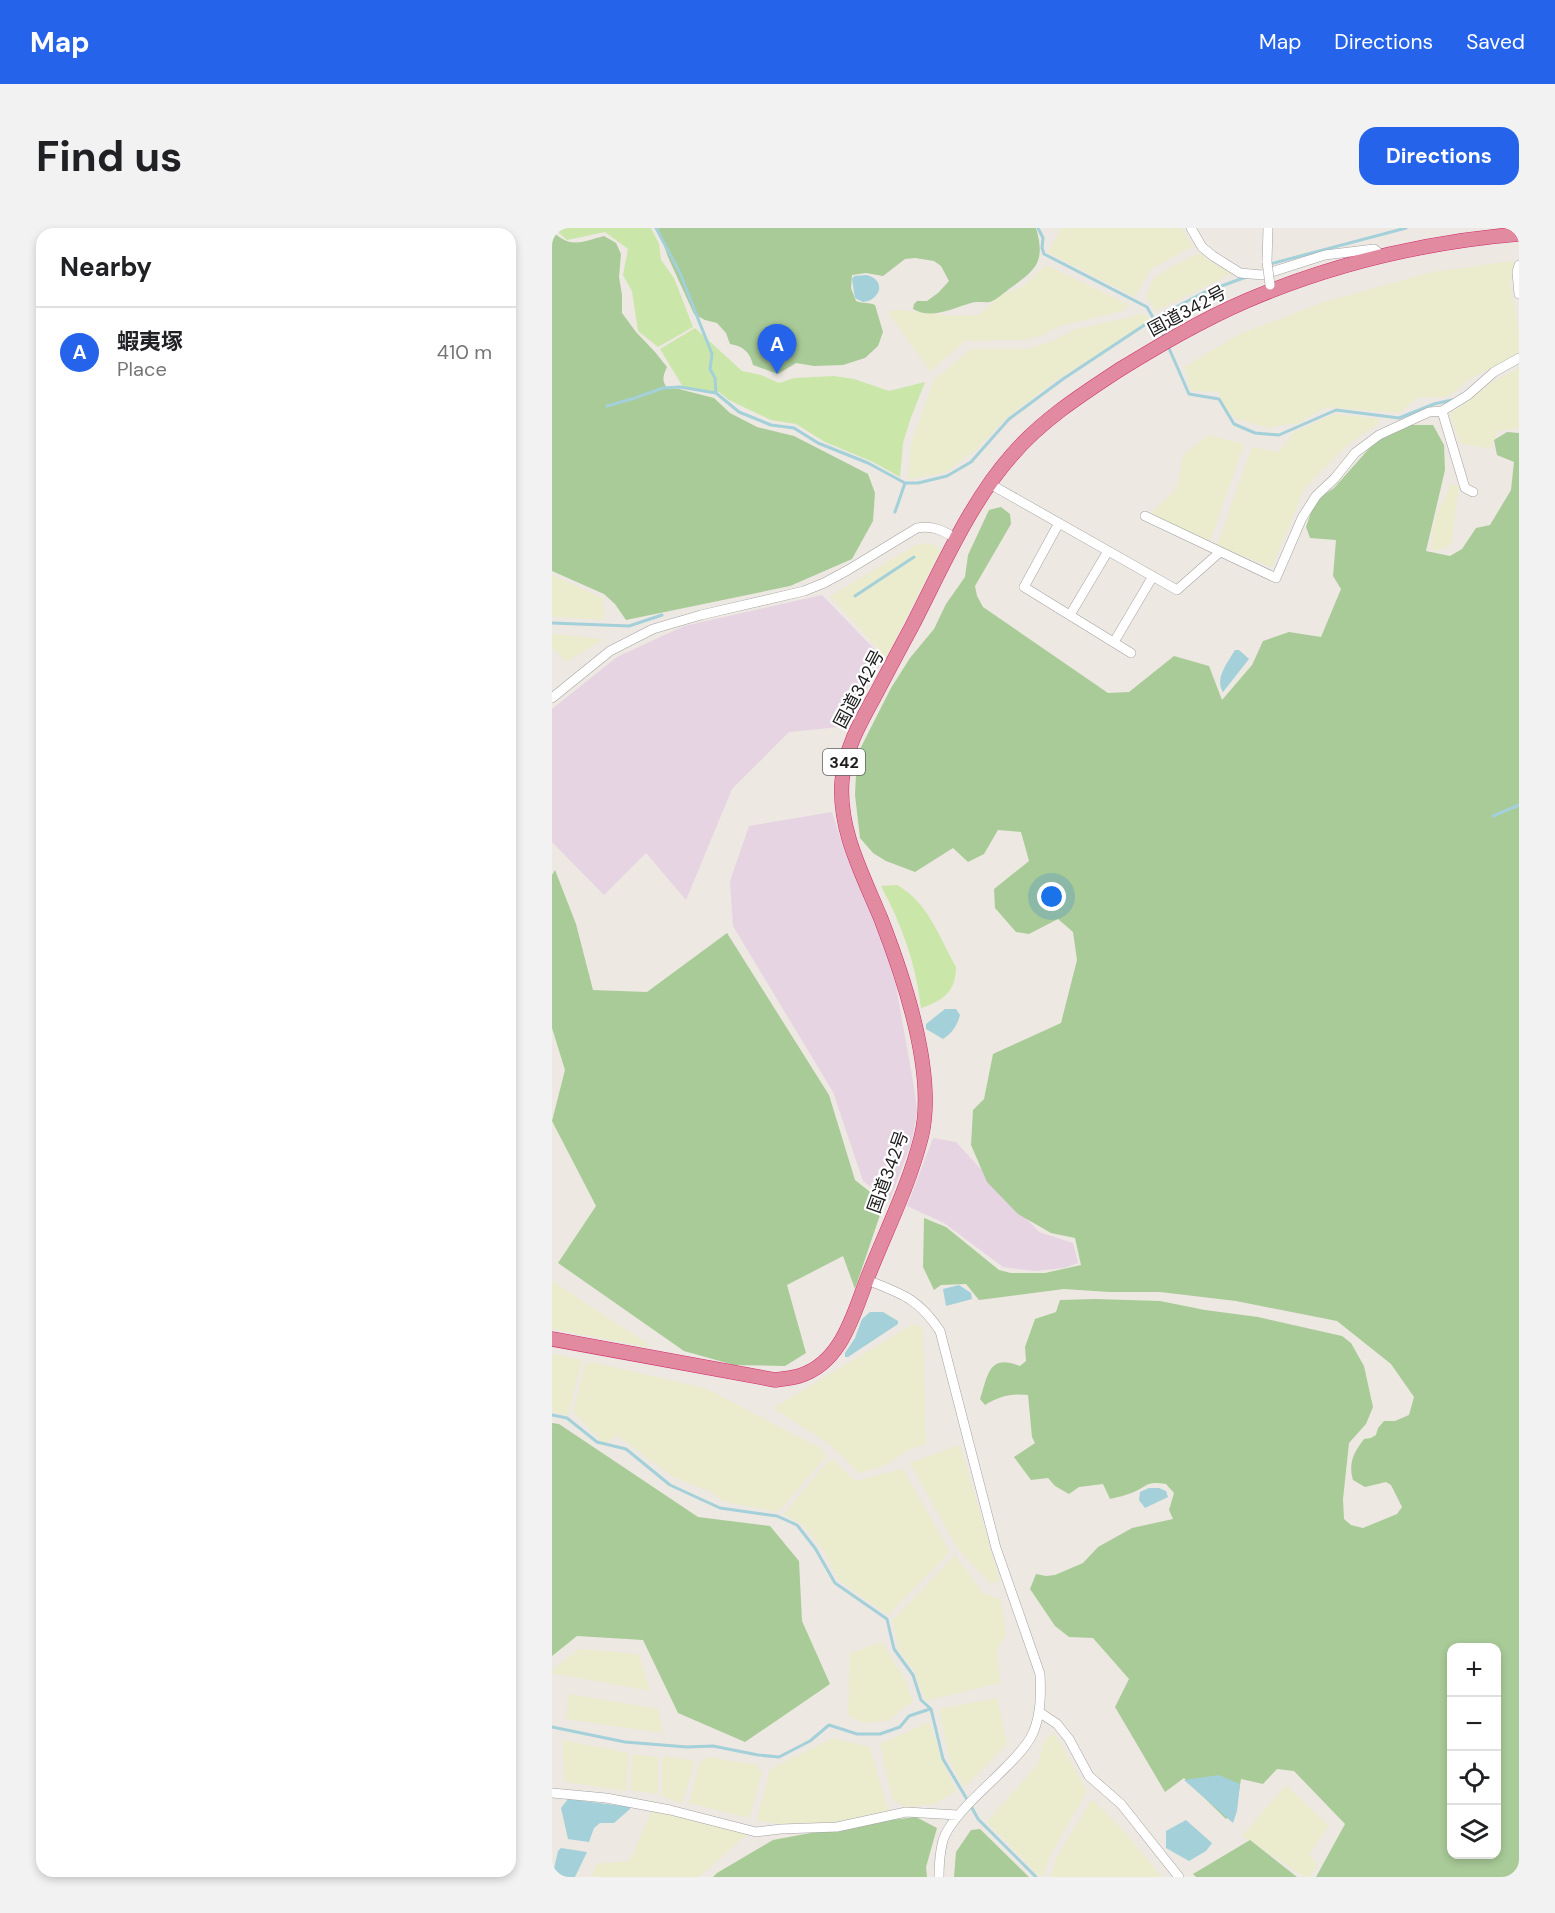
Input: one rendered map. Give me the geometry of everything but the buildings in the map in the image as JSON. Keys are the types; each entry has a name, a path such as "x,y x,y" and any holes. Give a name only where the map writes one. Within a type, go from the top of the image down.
{"highway":[{"name":"国道342号","path":"552,1339 775,1380 802,1376 822,1364 834,1352 850,1324 911,1170 923,1128 925,1094 916,1033 905,991 891,946 846,832 841,796 844,764 857,729 957,539 990,484 1011,456 1035,431 1092,387 1216,315 1270,288 1383,256 1450,242 1519,234"}],"street":[{"path":"1191,228 1202,247 1240,273 1262,275 1325,255 1374,249 1383,256"},
{"path":"1268,228 1267,262 1270,288"},
{"path":"1519,265 1517,272 1519,294"},
{"path":"1145,516 1276,578 1302,518 1316,496 1335,478 1355,453 1379,435 1429,412 1442,411 1468,395 1494,372 1519,358"},
{"path":"1442,411 1465,488 1473,492"},
{"path":"990,484 1177,590 1220,552"},
{"path":"1059,523 1024,587 1131,653"},
{"path":"552,698 610,651 653,629 701,615 804,591 848,570 917,528 934,527 957,539"},
{"path":"1070,615 1108,551"},
{"path":"1114,642 1153,576"},
{"path":"867,1280 902,1294 915,1302 928,1313 940,1331 996,1548 1040,1674 1039,1712 1032,1735 1020,1753 958,1815 944,1838 939,1858 939,1877"},
{"path":"1039,1712 1057,1724 1069,1739 1089,1776 1122,1804 1179,1877"},
{"path":"552,1793 606,1798 670,1809 756,1832 837,1827 906,1812 958,1815"}],"shaded area":[{"path":"822,595 883,658 849,726 789,732 732,789 686,900 646,853 604,895 552,842 552,709 617,657 684,626"},
{"path":"832,812 845,853 886,952 896,986 914,1087 917,1111 912,1141 890,1200 863,1181 833,1092 733,926 730,881 749,826"},
{"path":"933,1138 956,1142 1039,1232 1073,1243 1078,1263 1064,1268 1035,1271 1003,1267 944,1223 907,1206"}],"green space":[{"path":"554,228 651,228 659,244 661,260 674,278 693,327 658,347 638,331 632,291 623,275 628,249 605,232 567,240"},
{"path":"658,228 1036,228 1040,249 1039,257 1032,270 995,300 973,302 935,313 913,309 917,301 927,301 949,281 941,266 934,261 905,259 883,276 866,273 852,275 851,288 856,301 875,305 883,332 878,346 865,358 843,365 814,366 796,363 778,374 753,365 745,350 730,344 726,333 717,323 694,314 668,257"},
{"path":"1061,228 1181,228 1193,246 1151,269 1135,297 1048,253"},
{"path":"552,231 571,242 582,242 604,236 616,243 621,254 619,277 622,313 667,367 663,378 668,389 679,389 714,398 730,413 757,427 794,436 868,474 875,493 873,521 852,559 790,586 626,620 615,604 604,594 552,571"},
{"path":"1200,253 1213,264 1235,272 1156,311 1146,296 1153,279 1167,269"},
{"path":"1512,261 1514,265 1510,283 1519,330 1519,355 1471,378 1449,396 1419,397 1399,413 1326,407 1297,424 1269,428 1237,419 1225,408 1218,392 1191,391 1184,367 1240,334 1324,302 1432,272"},
{"path":"1046,265 1130,305 1122,311 1060,326 1041,336 1022,340 965,341 930,371 888,312 898,310 954,316 979,315 1001,295 1022,287"},
{"path":"1140,313 1148,317 1149,321 1055,381 1006,418 978,448 945,473 908,479 912,441 934,380 971,349 1028,349 1077,329"},
{"path":"695,328 742,371 761,375 779,383 794,378 834,376 854,379 889,391 925,382 903,443 900,477 873,462 825,442 796,424 771,420 729,400 719,392 683,387 660,349"},
{"path":"1519,368 1519,428 1498,431 1490,449 1460,443 1450,414 1492,382"},
{"path":"1334,414 1379,419 1378,424 1347,445 1304,489 1272,567 1217,546 1252,447 1279,452 1294,432"},
{"path":"1407,425 1433,425 1444,445 1445,470 1426,551 1450,556 1462,549 1476,528 1490,525 1511,490 1514,462 1497,455 1494,440 1507,432 1519,433 1519,1877 1316,1877 1345,1824 1294,1771 1277,1769 1263,1784 1241,1779 1236,1810 1226,1819 1184,1778 1165,1792 1115,1707 1129,1679 1093,1638 1069,1637 1055,1626 1030,1589 1036,1574 1055,1575 1083,1563 1098,1547 1132,1528 1173,1519 1169,1510 1174,1493 1166,1484 1151,1483 1131,1493 1110,1499 1103,1484 1079,1487 1069,1494 1055,1486 1048,1478 1031,1480 1014,1457 1035,1443 1032,1437 1028,1395 1005,1396 985,1405 980,1399 988,1375 995,1365 1001,1362 1020,1366 1026,1361 1025,1347 1035,1319 1056,1312 1060,1300 1160,1301 1258,1317 1342,1336 1351,1343 1364,1366 1373,1407 1366,1424 1349,1443 1343,1499 1344,1519 1351,1525 1363,1528 1397,1514 1402,1507 1391,1485 1386,1482 1365,1487 1353,1480 1352,1463 1364,1439 1376,1435 1384,1421 1395,1421 1409,1415 1414,1397 1391,1364 1337,1321 1236,1301 1160,1292 1064,1289 979,1300 966,1284 941,1285 934,1290 923,1267 924,1218 946,1227 999,1270 1011,1273 1045,1273 1081,1265 1075,1238 1051,1233 1018,1214 987,1182 971,1145 973,1110 984,1099 993,1054 1061,1023 1077,960 1073,932 1058,919 1029,934 1016,932 995,908 994,889 1029,861 1021,832 998,830 984,854 968,862 953,848 915,872 886,861 873,853 860,838 855,795 857,755 891,688 910,658 934,629 946,604 965,577 968,555 989,510 1001,507 1010,514 1011,524 975,586 983,607 1108,693 1129,692 1174,656 1209,666 1222,700 1252,665 1263,641 1289,632 1321,637 1341,589 1333,576 1336,540 1310,538 1306,527 1315,501 1334,488 1375,442"},
{"path":"1208,435 1244,444 1210,541 1150,514 1177,488 1183,455"},
{"path":"1451,484 1459,486 1451,545 1436,551 1431,549 1434,521"},
{"path":"927,543 941,550 886,658 830,596 916,545"},
{"path":"552,575 603,598 604,620 552,617"},
{"path":"552,634 604,639 566,662 552,647"},
{"path":"555,870 576,924 593,990 647,992 727,933 829,1095 855,1180 884,1203 855,1289 843,1256 787,1285 806,1353 785,1366 734,1365 684,1351 558,1263 596,1206 552,1121 565,1070 552,1028 552,875"},
{"path":"897,885 908,892 925,911 956,967 954,983 947,994 936,1002 921,1008 916,976 907,945 881,886"},
{"path":"552,1281 648,1344 647,1347 552,1329"},
{"path":"913,1324 923,1327 926,1444 909,1449 885,1466 859,1473 828,1443 773,1408"},
{"path":"552,1354 582,1360 568,1415 552,1412"},
{"path":"591,1362 705,1388 822,1449 826,1457 778,1512 725,1502 709,1491 673,1477 617,1435 604,1444 573,1412 585,1365"},
{"path":"552,1423 559,1424 698,1517 770,1526 799,1561 802,1621 830,1684 745,1742 678,1713 643,1640 577,1636 552,1656"},
{"path":"960,1445 1000,1582 990,1583 958,1549 910,1463"},
{"path":"833,1459 855,1481 903,1469 950,1552 888,1615 838,1580 824,1551 804,1526 784,1514 827,1462"},
{"path":"955,1555 983,1593 1000,1599 1006,1634 997,1650 1000,1683 925,1701 915,1672 899,1650 892,1621"},
{"path":"882,1642 906,1681 913,1702 888,1721 863,1723 848,1715 850,1653"},
{"path":"579,1649 639,1654 650,1691 552,1673 552,1670"},
{"path":"569,1694 658,1709 663,1733 566,1719"},
{"path":"997,1698 1007,1744 964,1788 949,1758 939,1709"},
{"path":"929,1722 956,1791 935,1804 906,1807 893,1800 880,1744"},
{"path":"1053,1733 1087,1791 1040,1877 987,1822 1038,1764 1044,1741"},
{"path":"833,1738 870,1747 888,1811 834,1823 776,1824 757,1820 770,1769"},
{"path":"562,1740 628,1753 626,1791 565,1782"},
{"path":"632,1754 658,1757 658,1794 630,1790"},
{"path":"665,1756 695,1761 682,1804 662,1796 662,1759"},
{"path":"708,1757 757,1765 762,1773 749,1818 689,1803 700,1762"},
{"path":"1286,1785 1329,1826 1309,1854 1318,1865 1309,1877 1305,1877 1242,1836"},
{"path":"1092,1799 1122,1829 1162,1877 1050,1877 1058,1855"},
{"path":"652,1809 747,1834 699,1877 592,1877 596,1864 630,1861"},
{"path":"916,1817 937,1828 926,1867 927,1877 713,1877 773,1840 859,1824"},
{"path":"980,1829 1029,1877 954,1877 956,1852 971,1830"},
{"path":"1250,1840 1297,1877 1196,1877 1193,1874"}],"water":[{"path":"866,275 877,281 879,288 872,299 863,302 855,298 852,279 854,276"},
{"path":"1235,650 1239,650 1249,659 1223,692 1221,676"},
{"path":"945,1009 956,1009 960,1015 954,1029 943,1039 926,1029 926,1024"},
{"path":"959,1285 971,1293 972,1299 946,1306 943,1289"},
{"path":"870,1312 883,1312 898,1321 898,1324 845,1357 862,1319"},
{"path":"1149,1488 1166,1491 1168,1497 1145,1508 1139,1500 1140,1492"},
{"path":"1219,1775 1240,1784 1237,1811 1233,1823 1184,1780"},
{"path":"568,1799 630,1807 630,1809 614,1823 600,1823 594,1828 589,1842 568,1839 561,1808"},
{"path":"1186,1820 1212,1843 1206,1851 1189,1861 1166,1848 1166,1831"},
{"path":"561,1848 587,1852 575,1877 552,1877 558,1851"}],"waterway":[{"path":"656,228 680,273 712,354 710,369 715,378 716,393 739,412 771,425 794,428 818,443 868,463 905,483 918,483 947,476 971,462 1009,419 1063,379 1155,318 1205,292 1246,277"},
{"path":"1038,228 1043,238 1044,254 1147,307 1164,337"},
{"path":"1270,264 1406,228"},
{"path":"1168,346 1189,394 1219,399 1234,424 1255,433 1279,435 1336,410 1399,418 1434,404 1452,400"},
{"path":"607,406 663,388 680,387 716,393"},
{"path":"895,512 905,483"},
{"path":"855,596 914,557"},
{"path":"552,623 629,626 662,615"},
{"path":"1493,816 1519,805"},
{"path":"552,1415 567,1418 597,1442 626,1449 670,1485 720,1508 777,1516 797,1525 815,1548 835,1583 887,1619 894,1649 913,1675 921,1700 931,1709 943,1759 968,1801"},
{"path":"552,1727 625,1742 687,1747 713,1746 779,1757 810,1741 829,1725 857,1734 880,1734 900,1727 909,1716 930,1709"},
{"path":"971,1806 978,1819 1036,1877"}],"place":[{"name":"蝦夷塚","path":"777,374"}]}
